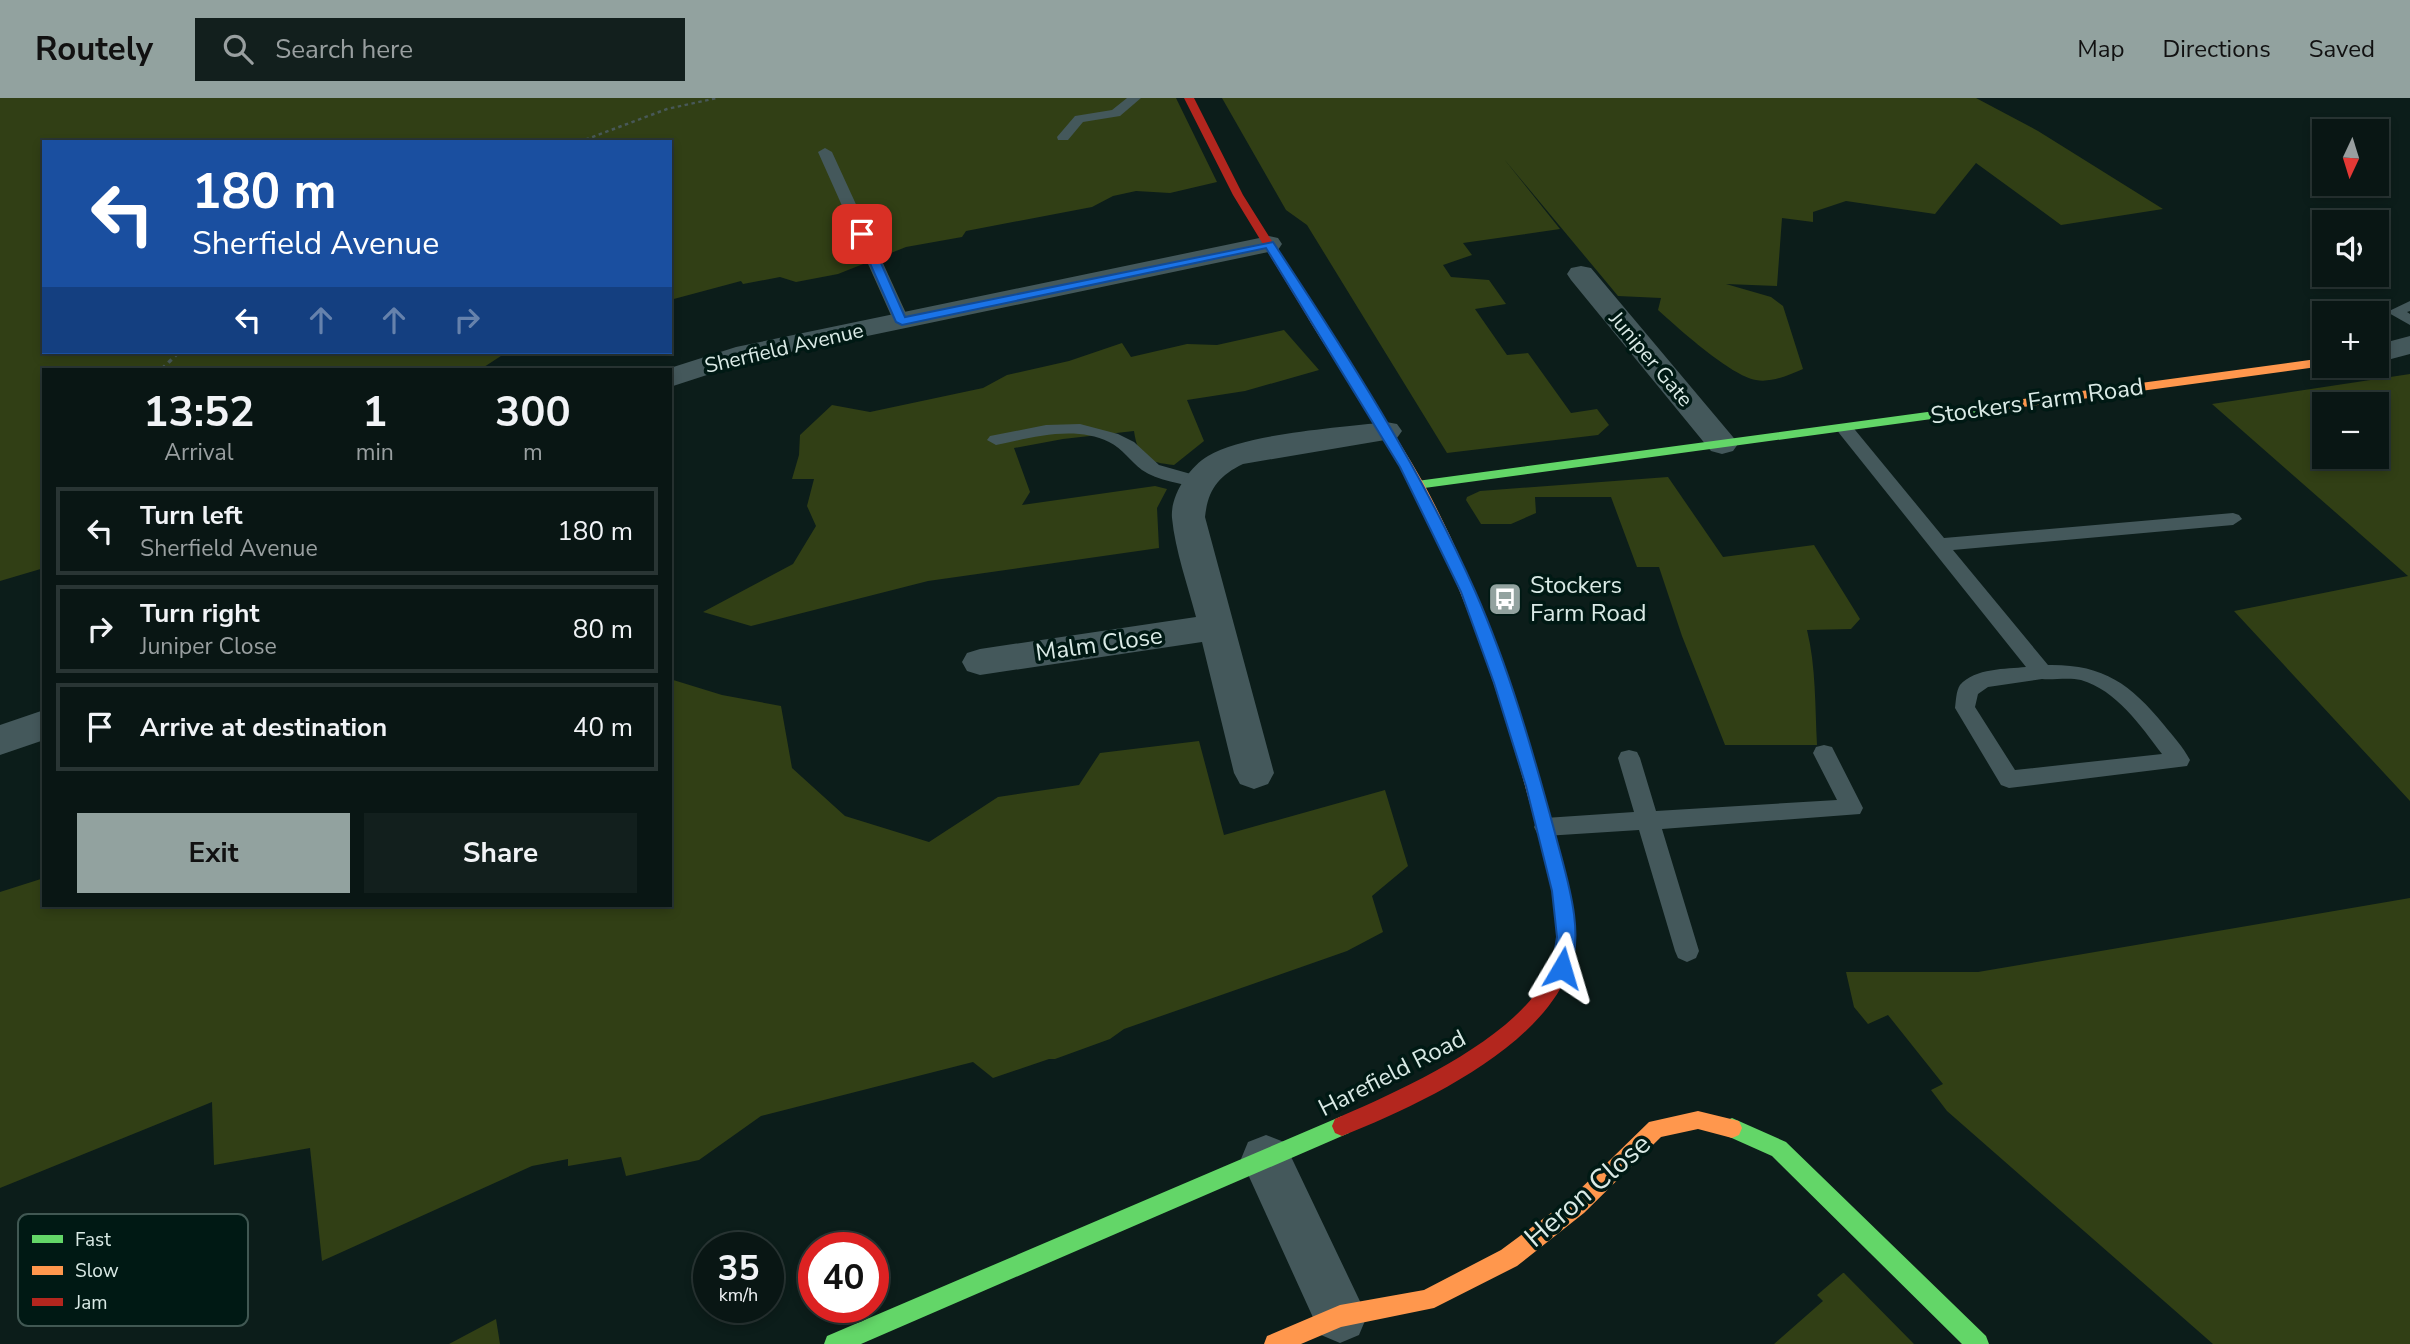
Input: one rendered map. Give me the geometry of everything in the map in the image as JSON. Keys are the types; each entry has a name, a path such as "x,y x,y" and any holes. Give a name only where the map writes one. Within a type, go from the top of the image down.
{"street":[{"name":"Harefield Road","path":"835,1344 1363,1117 1452,1073 1505,1035 1543,1003 1562,968 1566,937 1561,891 1545,827 1497,670 1468,592 1417,485 1386,430 1238,195 1189,98"},
{"name":"Sherfield Avenue","path":"672,377 746,353 1269,244"},
{"name":"Juniper Gate","path":"1581,274 1722,444"},
{"path":"2389,351 2410,345"},
{"name":"Stockers Farm Road","path":"1417,485 2312,364"},
{"path":"1254,773 1188,517 1193,489 1222,461 1255,452 1386,430"},
{"name":"Malm Close","path":"980,662 1217,627"},
{"path":"0,740 42,726"},
{"name":"Heron Close","path":"1275,1344 1340,1316 1426,1300 1509,1258 1577,1206 1656,1129 1698,1120 1741,1129 1779,1149 1978,1344"},
{"path":"1266,1159 1340,1316"}],"lane":[{"path":"1063,137 1079,119 1116,113 1135,98"},
{"path":"825,152 902,322"},
{"path":"2410,306 2395,312 2410,320"},
{"path":"996,440 1062,427 1087,429 1127,446 1147,466 1164,474 1199,482"},
{"path":"1845,429 2042,672"},
{"path":"1941,545 2233,519"},
{"path":"2042,672 2083,673 2115,686 2134,704 2179,760 2009,779 1965,708 1968,690 1983,680 2042,672"},
{"path":"1545,827 1852,808 1824,753"},
{"path":"1629,758 1687,951"}],"path":[{"path":"584,140 667,109 716,98"},
{"path":"163,368 177,354"}],"green space":[{"path":"0,98 1176,98 1217,182 1170,193 1136,191 1113,196 1092,207 966,231 962,237 906,247 838,274 796,282 780,277 743,284 741,281 672,299 672,140 42,140 42,354 504,354 483,368 42,368 42,569 0,581"},
{"path":"1222,98 1976,98 2038,131 2163,209 2061,225 1976,163 1935,214 1846,201 1813,212 1813,222 1782,218 1777,286 1726,284 1771,297 1783,306 1803,369 1780,378 1762,381 1745,377 1733,370 1691,339 1658,310 1661,298 1618,296 1504,159 1560,229 1463,243 1472,255 1443,265 1451,277 1489,280 1506,304 1475,309 1507,355 1528,353 1571,413 1597,409 1609,425 1598,435 1447,453 1307,225 1286,210"},
{"path":"1284,330 1319,370 1245,391 1187,400 1204,441 1174,465 1146,457 1138,448 1134,431 1014,448 1030,492 1022,505 1155,486 1167,489 1157,508 1159,548 928,581 751,626 703,612 793,564 816,526 807,506 814,479 792,479 799,455 800,435 832,405 870,412 983,388 1007,375 1069,361 1122,343 1131,357 1187,344 1217,345"},
{"path":"2410,374 2410,801 2234,611 2408,576 2212,404"},
{"path":"1668,477 1723,557 1814,545 1860,619 1851,629 1807,630 1814,672 1817,745 1725,745 1682,636 1659,567 1637,567 1611,497 1535,497 1536,513 1511,524 1481,524 1466,500 1480,491"},
{"path":"672,680 722,695 781,706 792,768 845,816 929,842 998,797 1079,785 1100,753 1199,741 1224,835 1385,790 1408,866 1372,896 1383,932 1347,951 1124,1029 1110,1039 993,1078 973,1062 761,1116 699,1160 626,1176 621,1157 568,1166 568,1159 532,1166 322,1261 310,1148 214,1165 212,1102 0,1188 0,892 42,879 42,907 672,907"},
{"path":"2410,898 2410,1344 2213,1344 1947,1111 1931,1090 1943,1084 1888,1015 1868,1024 1854,1007 1846,972 1978,972"},
{"path":"1843,1273 1914,1344 1774,1344 1823,1301 1817,1295"},
{"path":"496,1319 500,1344 449,1344"}],"traffic: fast":[{"path":"1417,485 1979,409"},
{"path":"835,1344 1342,1126"},
{"path":"1732,1128 1779,1149 1978,1344"}],"traffic: slow":[{"path":"1314,318 1406,465 1439,529 1476,616 1509,705 1548,841"},
{"path":"1979,409 2312,364"},
{"path":"1275,1344 1340,1316 1426,1300 1509,1258 1577,1206 1656,1129 1698,1120 1732,1128"}],"traffic: jam":[{"path":"1189,98 1238,195 1314,318"},
{"path":"1342,1126 1400,1100 1467,1063 1527,1018 1548,993 1561,967 1565,936 1563,904 1548,841"}],"place":[{"name":"Stockers Farm Road","path":"1505,599"}],"route":[{"path":"862,234 902,322 1269,244 1386,430 1417,485 1468,592 1502,683 1534,786 1561,891 1566,937 1562,968"}]}
